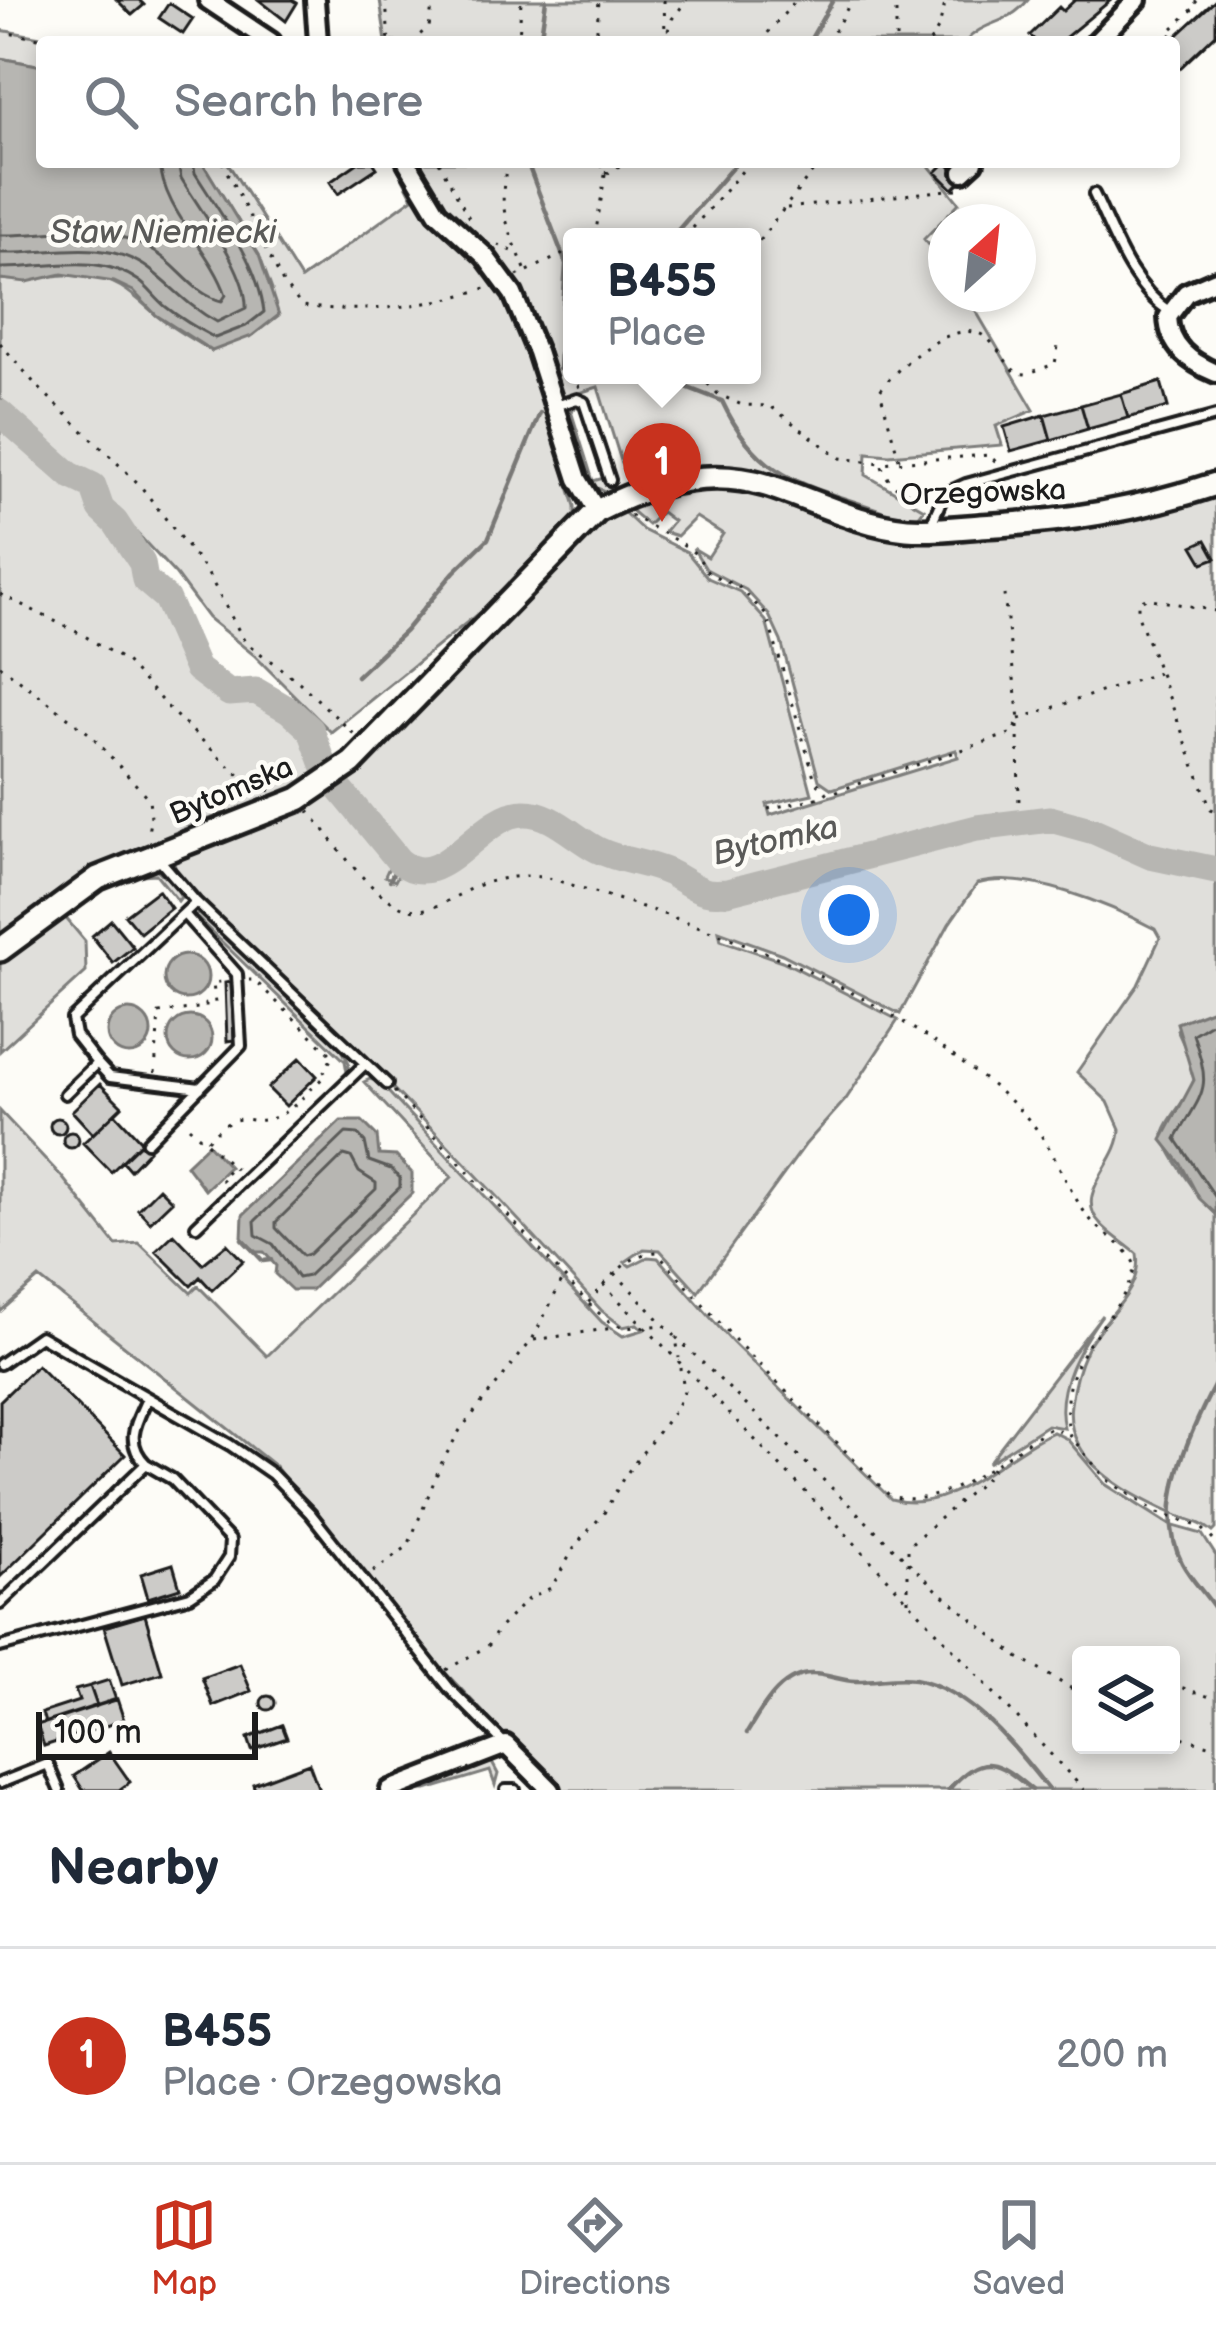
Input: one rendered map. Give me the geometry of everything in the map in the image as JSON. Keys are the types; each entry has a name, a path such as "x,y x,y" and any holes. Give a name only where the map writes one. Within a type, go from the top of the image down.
{"street":[{"path":"208,0 262,36"},
{"path":"315,0 318,36"},
{"path":"1102,36 1137,0"},
{"path":"411,168 437,212 506,282 559,399 578,479 608,497"},
{"path":"1216,280 1186,293 1170,312 1168,331 1188,358 1216,373"},
{"name":"Orzegowska","path":"561,547 608,497 670,481 743,480 868,523 929,529 1057,523 1141,508 1216,484"},
{"name":"Bytomska","path":"0,950 98,878 299,799 368,748 561,547"},
{"path":"391,1790 506,1745 551,1790"}],"lane":[{"path":"1094,194 1129,267 1154,301 1170,312"},
{"path":"559,399 584,402 608,497"},
{"path":"929,529 944,494 1216,416"},
{"path":"156,854 196,902 387,1084"},
{"path":"196,902 72,1019 75,1035 110,1077 200,1088"},
{"path":"147,1142 241,1046 237,974 184,914"},
{"path":"65,1094 97,1063"},
{"path":"196,1226 365,1064"},
{"path":"0,1364 40,1336 272,1474 310,1513 438,1675 506,1745"},
{"path":"0,1628 2,1646 181,1599 214,1580 230,1557 230,1540 172,1479 137,1455 132,1435 147,1400"},
{"path":"0,1604 146,1464"},
{"path":"0,1783 48,1764 58,1790"},
{"path":"506,1790 515,1790"}],"path":[{"path":"386,0 389,36"},
{"path":"418,36 429,27 433,0"},
{"path":"518,36 521,0"},
{"path":"596,36 599,0"},
{"path":"664,0 665,35"},
{"path":"665,35 687,0"},
{"path":"765,36 796,0"},
{"path":"831,36 852,0"},
{"path":"896,0 896,36"},
{"path":"934,36 946,0"},
{"path":"1167,36 1199,3"},
{"path":"0,32 36,38"},
{"path":"225,168 284,285 302,306 340,311 452,299 506,282 563,254"},
{"path":"442,168 470,220"},
{"path":"506,168 502,212 526,272"},
{"path":"602,168 605,175"},
{"path":"596,228 607,168"},
{"path":"605,175 616,168"},
{"path":"693,228 745,168"},
{"path":"761,239 816,168"},
{"path":"787,208 889,200 930,189 954,192"},
{"path":"497,244 519,254"},
{"path":"899,460 880,391 892,373 945,337 962,332 983,335 1017,373 1055,364 1058,346"},
{"path":"0,343 148,495 208,574 245,642 299,682 368,748"},
{"path":"559,399 590,384"},
{"path":"708,384 742,405 770,406 839,458 881,463 989,455 1004,474"},
{"path":"881,463 896,488 921,496 944,494"},
{"path":"608,497 637,521 694,553 708,573 740,588 767,616 815,780 821,791 832,794"},
{"path":"0,594 83,635 125,662 242,778 255,787 299,799 365,877 404,908 418,911 502,879 531,874 552,879 687,919 724,938 783,958 906,1022 977,1073 1044,1137 1085,1213 1100,1234 1127,1250 1135,1266 1128,1285 1078,1361 1067,1401 1070,1436"},
{"path":"1004,595 1018,722 1019,810"},
{"path":"1216,610 1146,598 1138,602 1210,808 1216,812"},
{"path":"0,665 91,735 149,799 146,841 156,854"},
{"path":"767,809 832,794 1007,736 1018,722 1160,673"},
{"path":"207,1140 237,1117 262,1120 282,1114 326,1075 333,1055 254,980 246,980"},
{"path":"155,1074 159,1012 215,1003 213,982 224,981"},
{"path":"387,1084 588,1303 617,1328"},
{"path":"189,1127 235,1168 220,1178 223,1182"},
{"path":"588,1303 614,1272 646,1252 657,1252 735,1340 890,1496 906,1500 939,1494 1050,1427 1070,1436 1107,1480 1158,1513 1201,1527 1215,1538"},
{"path":"614,1272 906,1561 1019,1658 1072,1689"},
{"path":"362,1581 408,1546 460,1430 532,1340 564,1276"},
{"path":"603,1284 1084,1790"},
{"path":"532,1340 664,1325"},
{"path":"438,1675 489,1645 498,1629 530,1598 551,1588 575,1545 604,1513 684,1390 676,1337"},
{"path":"908,1601 906,1561 912,1540 984,1480 995,1462"},
{"path":"1180,1687 1216,1699"},
{"path":"1180,1737 1216,1747"}],"shaded area":[{"path":"380,0 1028,0 972,36 385,36"},
{"path":"0,30 36,36 36,65 0,58"},
{"path":"206,168 231,168 301,279 413,198 399,171 405,168 931,168 959,203 928,204 924,239 928,244 928,312 977,312 1034,410 996,426 1002,445 867,453 866,475 924,509 916,520 703,469 625,474 598,387 563,398 558,397 554,384 538,389 575,506 571,526 501,595 331,732 254,655 208,618 176,575 117,512 0,398 0,279 73,274 106,280 212,351 272,290 259,255"},
{"path":"580,405 571,411 593,481 604,478 612,489 607,492 592,486 586,471 582,472 564,416 566,408"},
{"path":"0,419 61,474 90,490 95,508 168,612 197,676 219,692 259,698 292,717 311,739 323,774 285,794 191,826 133,852 0,936"},
{"path":"719,481 918,533 1216,487 1216,868 1153,854 1053,817 977,823 831,863 726,886 706,886 647,856 608,847 559,815 523,806 498,813 427,863 413,863 403,855 339,782 617,506 643,530 687,552 708,578 740,592 766,621 812,794 767,804 770,815 958,757 956,750 832,789 819,780 781,641 769,615 746,590 706,569 693,548 708,557 723,534 696,517 677,536 664,532 673,521 661,512 648,525 621,502"},
{"path":"329,785 388,857 385,876 395,881 401,869 417,876 433,874 495,830 530,818 548,822 607,858 674,880 726,904 743,887 979,829 1049,821 1091,831 1149,857 1216,872 1216,1008 1182,1023 1177,1030 1194,1080 1164,1132 1176,1161 1216,1214 1213,1532 1118,1485 1088,1458 1071,1424 1072,1397 1083,1356 1128,1293 1137,1268 1137,1254 1093,1212 1094,1189 1120,1129 1108,1102 1077,1072 1138,985 1160,938 1155,929 1116,910 1019,881 977,884 949,924 900,1014 782,954 719,931 721,940 782,961 898,1020 846,1099 805,1145 698,1292 660,1250 644,1249 625,1262 630,1266 648,1257 658,1258 732,1342 891,1499 913,1502 955,1491 1053,1432 1067,1439 1105,1484 1170,1525 1202,1534 1216,1556 1216,1790 557,1790 422,1648 275,1466 39,1278 0,1312 0,1111 62,1177 116,1245 139,1243 191,1293 198,1286 267,1356 452,1177 364,1082 370,1079 379,1082 602,1322 623,1336 643,1330 637,1324 623,1327 602,1311 386,1082 206,909 178,873 173,860 196,852"},
{"path":"153,866 176,886 178,901 156,874 143,875 107,888 64,916 85,941 86,972 0,1051 0,957 83,893"},
{"path":"195,916 339,1044 349,1063 347,1072 345,1061"},
{"path":"1102,1315 1066,1383 1064,1428 1047,1425 988,1463"},
{"path":"489,1757 498,1774 495,1785 490,1771 427,1790 406,1790"}],"water":[{"name":"Staw Niemiecki","path":"0,58 36,65 36,168 206,168 259,255 279,315 252,336 212,351 114,282 62,274 27,282 0,279"},
{"path":"186,955 202,961 208,977 202,993 186,999 170,993 164,977 170,961"},
{"path":"1216,1008 1216,1214 1199,1198 1162,1140 1194,1080 1177,1023"},
{"path":"129,1010 145,1016 151,1032 145,1048 129,1054 113,1048 107,1032 113,1016"},
{"path":"190,1016 206,1022 212,1038 206,1054 190,1060 174,1054 168,1038 174,1022"},
{"path":"341,1121 362,1121 377,1136 379,1155 396,1156 412,1173 412,1193 311,1290 292,1290 275,1274 276,1266 264,1252 256,1252 242,1238 243,1215"},
{"path":"208,1144 229,1167 205,1190 186,1165"}],"building":[{"path":"117,0 139,0 144,5 132,15"},
{"path":"259,0 292,0 297,3 286,21"},
{"path":"1075,0 1111,0 1067,36 1030,35 1059,7 1063,11"},
{"path":"1216,0 1216,34 1180,68 1177,36"},
{"path":"169,3 193,19 183,34 159,18"},
{"path":"350,168 377,168 338,194 330,182"},
{"path":"952,168 963,179 953,189 936,172"},
{"path":"1161,382 1168,407 1128,418 1121,394"},
{"path":"1121,394 1128,418 1088,429 1081,405"},
{"path":"1081,405 1088,429 1051,440 1044,415"},
{"path":"1044,415 1051,440 1011,451 1004,427"},
{"path":"1206,540 1216,558 1203,563 1193,546"},
{"path":"158,890 171,908 140,933 125,915"},
{"path":"111,920 133,947 113,963 92,936"},
{"path":"231,982 234,1040 227,1041 225,983"},
{"path":"300,1058 317,1076 286,1106 268,1088"},
{"path":"100,1084 122,1106 93,1134 72,1111"},
{"path":"115,1113 142,1142 111,1172 83,1143"},
{"path":"58,1118 66,1126 58,1134 50,1126"},
{"path":"71,1132 79,1140 71,1148 63,1140"},
{"path":"141,1142 149,1150 130,1170 122,1161"},
{"path":"159,1188 172,1201 150,1222 138,1209"},
{"path":"174,1234 203,1264 227,1244 243,1261 212,1290 200,1277 191,1286 156,1251"},
{"path":"37,1365 125,1455 0,1577 0,1401"},
{"path":"173,1564 180,1588 148,1598 141,1574"},
{"path":"145,1615 162,1673 122,1685 104,1627"},
{"path":"240,1664 251,1691 213,1706 202,1678"},
{"path":"109,1680 116,1700 97,1706 90,1686"},
{"path":"90,1686 97,1706 45,1723 42,1713 79,1701 75,1690"},
{"path":"268,1696 275,1703 268,1710 261,1703"},
{"path":"117,1699 124,1720 44,1746 37,1725"},
{"path":"282,1725 287,1738 252,1750 248,1738"},
{"path":"109,1752 130,1782 119,1790 83,1790 74,1776"},
{"path":"309,1763 319,1790 255,1790 253,1784"}],"waterway":[{"path":"541,36 546,0"},
{"path":"812,36 833,0"},
{"path":"529,168 563,256"},
{"path":"680,228 732,168"},
{"path":"559,369 563,309"},
{"path":"561,364 563,359"},
{"path":"678,384 722,401 752,449 787,476 881,511"},
{"name":"Bytomka","path":"0,413 70,475 93,486 101,509 142,563 145,580 166,598 197,669 229,693 256,691 289,710 311,730 327,773"},
{"path":"357,676 488,539 540,413"},
{"name":"Bytomka","path":"338,787 399,861 415,869 446,862 492,826 525,813 554,822 606,854 659,869 711,892 727,892 977,828 1050,819 1094,831 1150,856 1216,870"},
{"path":"390,880 399,861"},
{"path":"242,1239 263,1261 271,1260"},
{"path":"1216,1382 1178,1470 1171,1518 1182,1563 1216,1610"},
{"path":"747,1733 773,1694 801,1675 853,1681 915,1679 973,1708 1007,1739 1049,1790"},
{"path":"948,1790 971,1769 990,1764 1032,1790"}],"place":[{"name":"B455","path":"662,522"}]}
